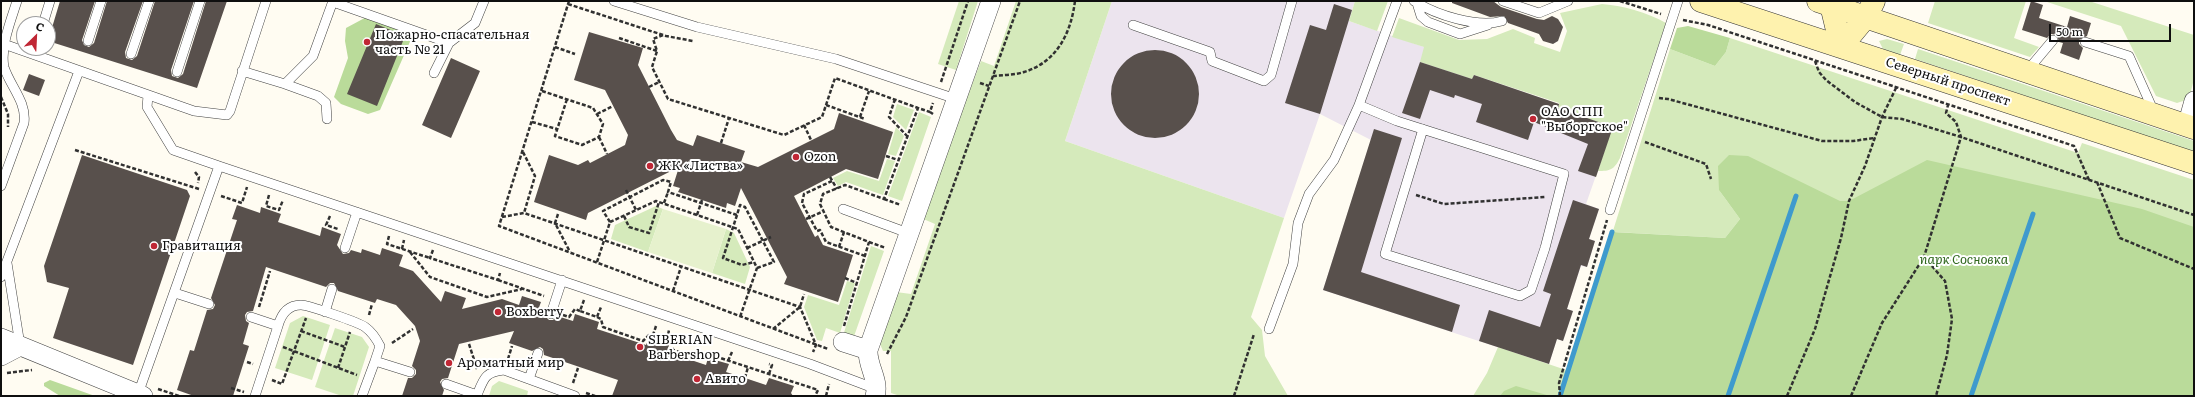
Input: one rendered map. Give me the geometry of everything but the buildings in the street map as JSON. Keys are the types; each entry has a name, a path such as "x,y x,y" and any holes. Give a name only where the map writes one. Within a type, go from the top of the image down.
{"main road":[{"name":"Северный проспект","path":"1701,1 2194,163"},
{"path":"1841,47 1827,2 1870,9 2027,72 2190,127"},
{"path":"1841,47 1870,9"}],"street":[{"path":"876,393 868,355 908,233 991,1"},
{"path":"2190,127 2194,101"},
{"path":"1,338 140,395"},
{"path":"837,344 868,355"},
{"path":"1,356 20,346"}],"lane":[{"path":"1,186 24,123 26,113 4,66 2,53 3,43 17,1"},
{"path":"45,16 50,1"},
{"path":"88,41 101,1"},
{"path":"131,54 149,1"},
{"path":"177,72 200,1"},
{"path":"3,43 148,96 194,111 227,115 230,111 266,1"},
{"path":"434,73 449,43 475,23 484,1"},
{"path":"614,1 697,27 836,58 956,99"},
{"path":"1133,25 1210,52 1212,61 1264,81 1271,75 1292,1"},
{"path":"1269,329 1293,264 1298,223 1309,194 1334,160 1359,105 1397,1"},
{"path":"1503,1 1535,14 1568,1"},
{"path":"1610,210 1678,1"},
{"path":"285,84 313,56 333,2 449,43"},
{"path":"1416,2 1473,23 1492,24"},
{"path":"1416,2 1421,16 1428,22 1460,34 1502,21"},
{"path":"2027,72 2053,40"},
{"path":"2085,42 2129,56 2155,115"},
{"path":"1,277 79,71"},
{"path":"242,71 318,96 326,103 327,119"},
{"path":"148,96 147,107 173,150 355,217 562,280 810,364 876,393"},
{"path":"1359,105 1396,121 1423,129 1564,174 1545,248 1530,290 1520,296 1385,254 1423,129"},
{"path":"140,395 219,166"},
{"path":"843,209 908,233"},
{"path":"345,248 355,217"},
{"path":"7,262 20,346"},
{"path":"554,313 562,280"},
{"path":"325,312 332,289"},
{"path":"175,293 209,304"},
{"path":"255,396 281,315 291,307 301,305 363,326 374,335 380,346 362,396"},
{"path":"251,317 278,326"},
{"path":"529,379 538,353"},
{"path":"375,361 410,372"},
{"path":"446,384 477,395 484,379 492,371 504,370 575,396"}],"path":[{"path":"570,1 500,226 773,329 837,344"},
{"path":"868,355 885,356 906,317 1020,1"},
{"path":"993,76 1023,73 1046,61 1061,47 1073,21 1075,1"},
{"path":"1620,1 1672,18 1708,25 2074,146 2089,180"},
{"path":"663,35 653,39 657,51 652,67 668,99 784,135 822,117 835,78 918,108"},
{"path":"619,38 657,51"},
{"path":"555,48 575,54"},
{"path":"1814,60 1819,72 1826,80 1855,102 1882,116 1902,119 1961,137 2194,215"},
{"path":"649,87 659,82"},
{"path":"1787,396 1815,329 1841,238 1849,201 1865,166 1882,116 1896,88"},
{"path":"542,90 594,108 603,124 599,137 608,154"},
{"path":"860,117 869,91"},
{"path":"1,97 8,114"},
{"path":"1647,97 1668,99 1822,141 1853,141 1874,138"},
{"path":"567,99 555,136 582,146 599,137"},
{"path":"894,99 889,117 907,136"},
{"path":"1851,396 1882,323 1924,257 1961,137 1956,122 1946,113 1948,105"},
{"path":"597,114 613,106"},
{"path":"826,106 865,119"},
{"path":"721,143 729,118"},
{"path":"532,122 557,129"},
{"path":"804,125 811,140"},
{"path":"1634,138 1706,164 1711,179"},
{"path":"75,150 242,203 248,185 240,182"},
{"path":"522,152 536,176 524,213"},
{"path":"886,156 898,160"},
{"path":"830,177 837,189"},
{"path":"596,262 610,222 603,210 663,180 671,182 664,203"},
{"path":"832,181 804,194 802,203 817,232 820,230 826,242 865,256"},
{"path":"2097,182 2120,238 2194,269"},
{"path":"217,202 222,189"},
{"path":"626,190 636,210"},
{"path":"1404,191 1444,204 1558,196"},
{"path":"270,192 266,206 279,210 284,197 290,199"},
{"path":"668,192 702,201 737,214"},
{"path":"884,199 903,206"},
{"path":"610,222 656,201 738,229 757,268 740,317"},
{"path":"697,215 702,201"},
{"path":"624,216 629,227 649,233 660,202"},
{"path":"754,262 742,265 723,258 740,205 745,207 774,262 757,268"},
{"path":"1560,396 1559,384 1610,210"},
{"path":"806,219 824,211"},
{"path":"339,230 326,225 330,213 355,217"},
{"path":"502,217 524,213 800,306"},
{"path":"558,214 555,223 570,252"},
{"path":"839,247 844,232"},
{"path":"390,233 387,244 551,298"},
{"path":"402,249 405,237"},
{"path":"747,248 771,237"},
{"path":"869,242 888,249"},
{"path":"427,245 434,248 430,258"},
{"path":"410,252 430,277 487,297 522,289"},
{"path":"1924,257 1945,281 1952,319 1947,355 1936,396"},
{"path":"673,291 681,267"},
{"path":"264,312 258,310 270,271"},
{"path":"498,280 501,271 508,274"},
{"path":"845,278 857,283"},
{"path":"559,291 590,302"},
{"path":"773,329 800,306 804,294"},
{"path":"580,311 584,300"},
{"path":"369,315 372,304"},
{"path":"596,304 608,308"},
{"path":"597,317 602,306"},
{"path":"800,306 808,329"},
{"path":"251,373 282,384 293,351 302,331 309,307"},
{"path":"554,313 569,317 575,310 580,311 600,318 603,327 643,341 650,334 672,341 673,350 701,359 708,354 818,390 815,396"},
{"path":"338,368 356,311 375,318"},
{"path":"649,322 676,332"},
{"path":"653,335 656,325"},
{"path":"389,339 390,344 413,329"},
{"path":"667,340 670,329"},
{"path":"302,331 345,347"},
{"path":"1234,396 1254,334"},
{"path":"272,344 369,379"},
{"path":"468,344 477,369"},
{"path":"508,359 512,346"},
{"path":"728,361 731,352"},
{"path":"243,396 256,358"},
{"path":"247,362 254,364"},
{"path":"769,374 772,365"},
{"path":"745,378 748,367"},
{"path":"573,383 578,368"},
{"path":"231,388 244,392"}],"shaded area":[{"path":"1112,1 1355,1 1349,21 1424,47 1474,75 1559,104 1613,127 1586,204 1599,209 1589,239 1595,241 1587,267 1581,266 1567,309 1573,311 1563,341 1557,339 1549,364 1323,290 1371,140 1320,114 1284,218 1065,141"}],"green space":[{"path":"959,1 978,1 956,70 938,64"},
{"path":"1016,1 1112,1 1065,141 1284,218 1251,317 1262,330 1265,356 1288,396 900,396 891,393 891,351 883,351 880,344 896,292 911,294 935,224 921,218 981,61 994,66"},
{"path":"1355,1 1388,1 1377,31 1349,21"},
{"path":"1935,1 2026,1 2014,38 2039,47 2030,57 1928,23"},
{"path":"2044,1 2089,1 2194,35 2194,79 2189,99 2177,103 2156,96 2121,26"},
{"path":"1602,4 1635,10 1666,23 1620,158 1614,167 1606,171 1598,171 1612,127 1558,108 1559,103 1474,75 1472,79 1420,62 1424,47 1392,37 1399,18 1459,40 1487,39 1513,29 1535,38 1534,43 1560,52 1567,31 1560,13"},
{"path":"374,13 407,25 412,37 380,110 368,114 341,104 334,97 348,58 345,41 346,28"},
{"path":"1688,26 1730,38 1726,52 1715,66 1670,49 1677,28"},
{"name":"парк Сосновка","path":"1730,38 2078,153 2082,143 2194,180 2194,396 1473,396 1487,373 1498,347 1569,371 1670,49 1715,66 1726,52","holes":["1719,190 1807,296 1614,232 1725,238 1740,219"]},
{"path":"1887,39 1904,44 1900,55 1883,49 1879,41"},
{"path":"1918,49 2194,141 2194,152 1915,59"},
{"path":"897,104 914,110 906,130 893,117"},
{"path":"919,112 931,117 902,201 888,196"},
{"path":"896,127 904,136 896,156 888,154"},
{"name":"парк Сосновка","path":"1729,155 1748,156 1840,201 1849,201 1927,160 2142,209 2194,227 2194,396 1560,396 1612,232 1725,238 1740,219 1719,190 1718,166"},
{"path":"887,159 895,161 883,195 846,182 838,186 833,178 847,171 879,181"},
{"path":"656,206 663,209 648,252 611,239 615,225"},
{"path":"663,209 726,229 712,273 648,252"},
{"path":"726,229 734,233 750,267 745,284 712,273"},
{"path":"871,246 884,251 852,342 842,339"},
{"path":"847,281 855,283 840,333 826,328 822,341 817,340 804,307 808,295 839,305"},
{"path":"303,316 330,325 312,380 275,368 290,323"},
{"path":"335,328 362,337 369,347 353,396 342,396 315,387"},
{"path":"50,380 95,396 60,396 44,386 44,383"},
{"path":"499,381 528,391 527,396 489,396 492,386"},
{"path":"1516,386 1550,396 1500,396 1504,391"}],"waterway":[{"path":"1728,396 1796,196"},
{"path":"1971,396 2033,214"},
{"path":"1560,396 1612,232"}],"place":[{"name":"Пожарно-спасательная часть № 21","path":"367,42"},
{"name":"ОАО СПП \"Выборгское\"","path":"1533,119"},
{"name":"Ozon","path":"796,157"},
{"name":"ЖК «Листва»","path":"650,166"},
{"name":"Гравитация","path":"154,246"},
{"name":"Boxberry","path":"498,312"},
{"name":"SIBERIAN Barbershop","path":"640,347"},
{"name":"Ароматный мир","path":"449,363"},
{"name":"Авито","path":"697,379"}]}
